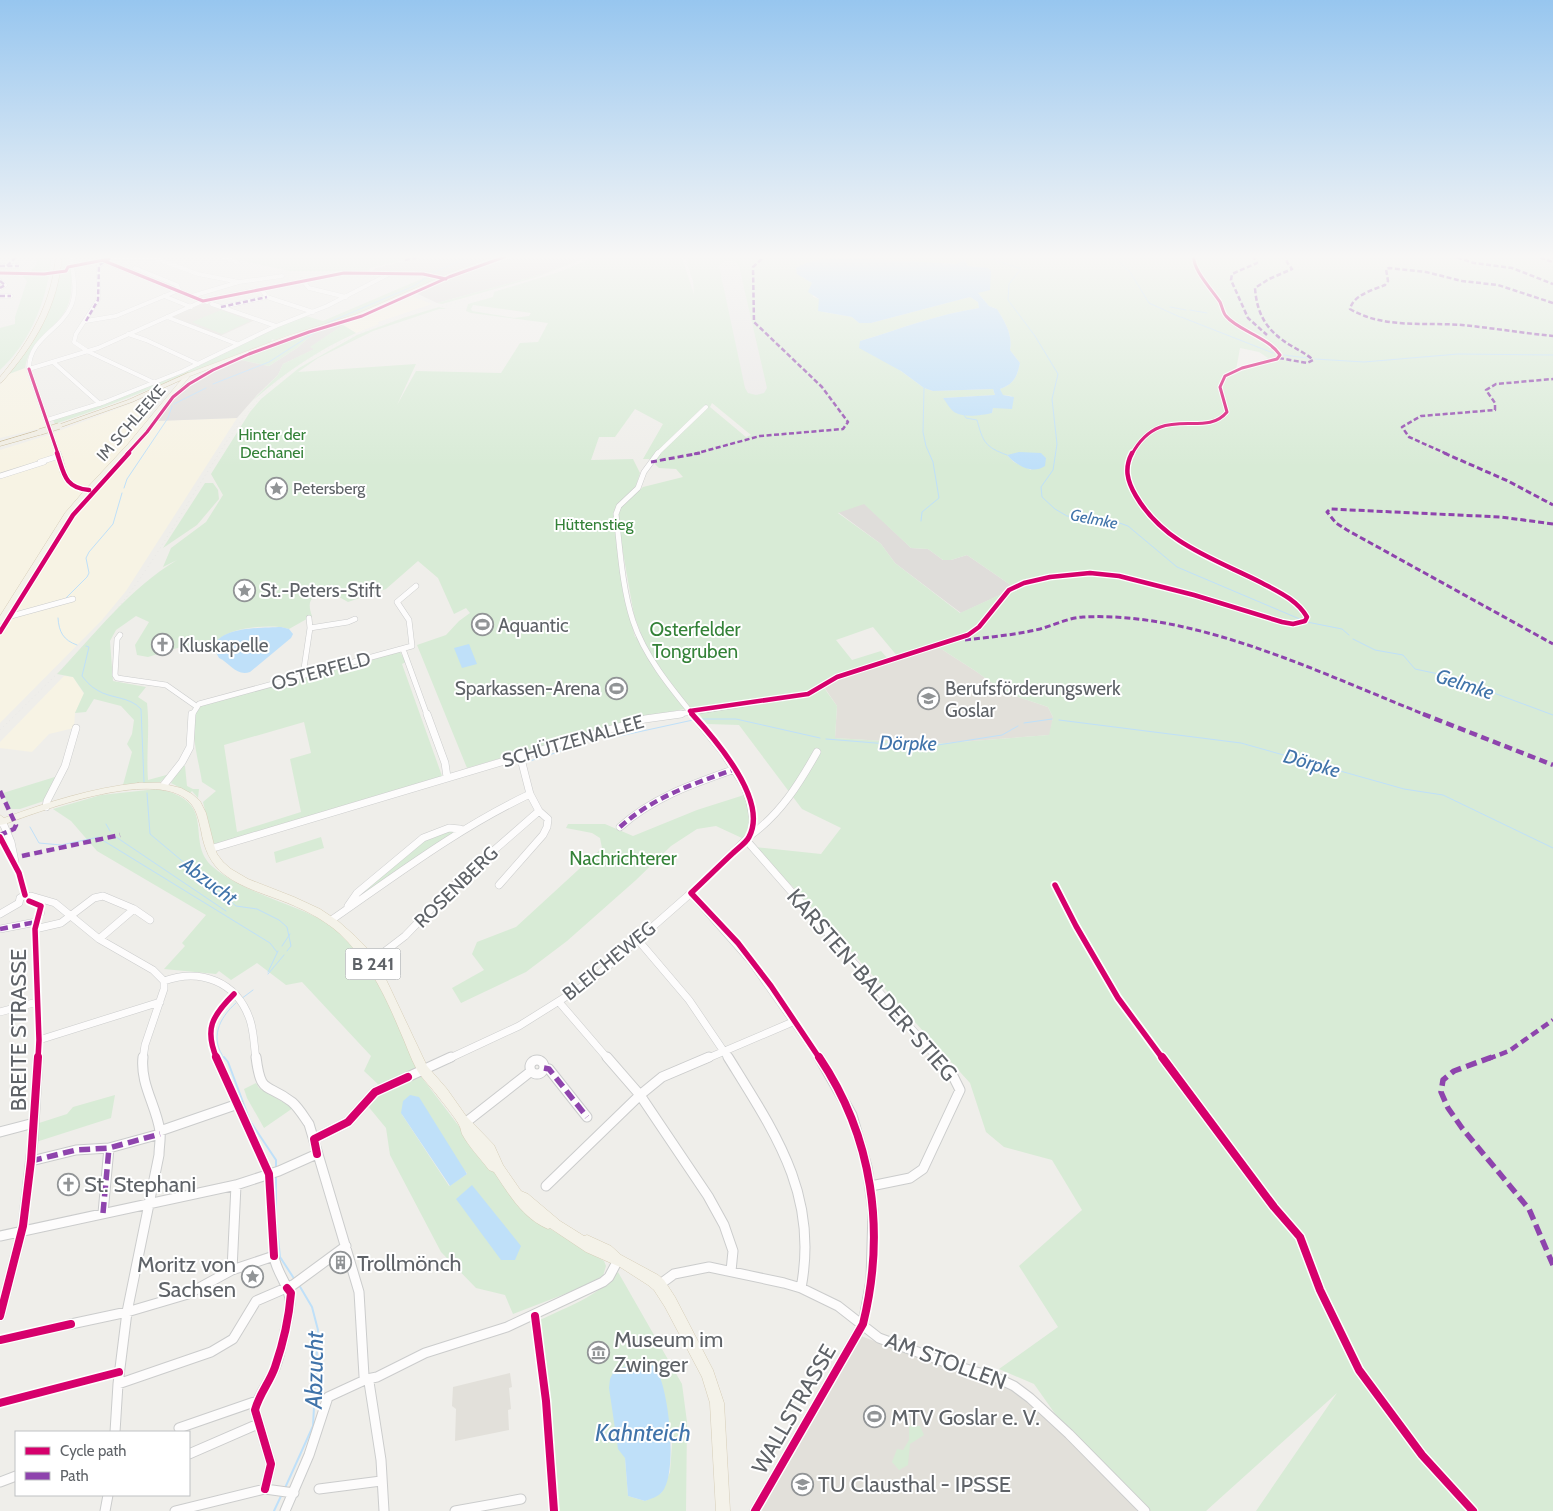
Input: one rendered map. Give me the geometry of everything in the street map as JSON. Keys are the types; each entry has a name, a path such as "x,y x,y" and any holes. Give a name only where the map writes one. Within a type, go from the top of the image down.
{"highway":[{"path":"0,376 28,338 34,326"},
{"path":"0,381 24,351 38,326"},
{"path":"0,444 59,426 158,385 188,375"},
{"path":"158,385 171,387 174,391"},
{"path":"0,440 40,432"}],"main road":[{"name":"IM SCHLEEKE","path":"1,620 63,521 188,375 326,326"},
{"name":"IM SCHLEEKE","path":"174,391 220,362"},
{"path":"59,457 66,478 73,487 89,489"},
{"path":"1,822 70,800 130,787 166,787"},
{"name":"B 241","path":"166,787 186,798 202,815 210,850 220,864 250,885 303,906 330,921 354,941 371,962 383,982 414,1055 465,1124 466,1130 493,1166 498,1168 518,1196 524,1198 556,1225 604,1256 618,1260 659,1285 685,1331 712,1388 719,1423 723,1511"}],"street":[{"path":"0,476 59,457 29,369 29,360 34,348 56,326"},
{"path":"83,326 76,334 74,342 87,352 158,385"},
{"path":"29,369 87,352 147,326"},
{"path":"189,326 237,344"},
{"path":"47,420 158,385 276,326"},
{"path":"128,334 146,340 198,364"},
{"path":"53,362 100,404"},
{"path":"706,407 673,437 651,462 644,472 638,488 619,506 616,512 623,565 637,632 690,711 735,769 754,811 754,823 749,838"},
{"path":"416,586 397,602 409,620 413,644 403,649 445,763 447,777"},
{"path":"1,620 73,599"},
{"path":"303,675 310,628 309,618"},
{"path":"310,628 348,622 355,619"},
{"path":"120,635 116,643 115,675 117,678 166,685 196,706 191,715 192,738 190,749 166,787"},
{"name":"SCHÜTZENALLEE","path":"210,850 520,755 645,720 690,711 801,696 813,692 837,677 937,645"},
{"name":"OSTERFELD","path":"196,706 403,649"},
{"path":"46,807 67,760 76,728"},
{"name":"BLEICHEWEG","path":"314,1139 348,1122 375,1092 496,1038 559,1002 597,976 774,816 796,788 816,752"},
{"name":"ROSENBERG","path":"499,885 507,872 536,844 547,827 548,819 540,811 530,794 520,755"},
{"path":"620,827 639,809 660,796 735,769"},
{"path":"330,921 460,830 499,808 530,794"},
{"name":"ROSENBERG","path":"371,962 405,936 453,886 540,811"},
{"path":"1,822 14,847 16,866"},
{"path":"346,910 356,893 423,838 449,828 460,830"},
{"path":"0,837 16,866 28,897 41,906 41,912"},
{"name":"KARSTEN-BALDER-STIEG","path":"749,838 953,1076 960,1090 923,1169 910,1178 871,1186"},
{"name":"WALLSTRASSE","path":"691,893 738,943 795,1021 829,1072 847,1105 862,1144 871,1186 874,1222 873,1253 867,1308 863,1324 754,1511"},
{"path":"0,929 12,925 61,923 94,898 102,896 134,909 150,920"},
{"path":"0,914 18,902 23,904 28,897"},
{"path":"28,897 55,903 99,939 153,970 164,982"},
{"path":"99,939 134,909"},
{"name":"BREITE STRASSE","path":"0,1316 22,1230 31,1161 39,1040 36,924"},
{"path":"638,940 682,992 725,1050 788,1160 801,1201 805,1236 801,1288"},
{"path":"164,982 182,975 205,977 224,985 238,1000 250,1021 260,1081 264,1086 293,1103 309,1124 359,1292 364,1376 367,1379 372,1401 381,1460 384,1511"},
{"path":"115,1431 118,1384 128,1312 160,1155 160,1133 144,1082 142,1068 145,1045 160,1002 164,982"},
{"path":"0,1012 37,1002"},
{"path":"39,1040 160,1002"},
{"path":"559,1002 640,1096 708,1196 724,1225 732,1251 731,1271"},
{"path":"546,1186 662,1077 795,1021"},
{"path":"465,1124 530,1072 538,1074 544,1068 549,1069 587,1117"},
{"path":"31,1161 76,1150 109,1148 160,1133 238,1104"},
{"path":"0,1132 34,1123"},
{"path":"103,1212 109,1148"},
{"path":"0,1236 103,1212 236,1185 276,1172 317,1154"},
{"path":"232,1270 236,1185"},
{"path":"118,1384 211,1352 232,1339 256,1301 293,1285 346,1246"},
{"path":"71,1324 128,1312 188,1294 232,1270 274,1256 274,1263 293,1285"},
{"path":"284,1511 294,1493 321,1422 328,1397 367,1379 377,1377 425,1352 507,1328 548,1310 603,1282 609,1276 618,1260"},
{"name":"AM STOLLEN","path":"659,1285 674,1274 709,1267 801,1288 838,1306 879,1338 956,1366 997,1378 1014,1386 1030,1398 1069,1434 1145,1511"},
{"path":"265,1489 271,1464 255,1410 257,1401 275,1368 293,1285"},
{"path":"179,1428 257,1401"},
{"path":"190,1454 258,1424"},
{"path":"0,1482 15,1476"},
{"path":"319,1489 381,1481"},
{"path":"175,1511 265,1489 294,1493"},
{"path":"105,1511 108,1496"},
{"path":"454,1511 521,1499"}],"shaded area":[{"path":"192,326 243,326 220,336"},
{"path":"342,326 311,347 315,349 283,364 278,375 237,418 157,421 175,397 203,376 237,359 269,366 297,348 319,329"},
{"path":"344,326 375,326 356,333"},
{"path":"25,368 46,427 0,438 0,385 9,374"},
{"path":"159,393 163,395 147,418 157,421 237,418 126,591 102,620 0,723 0,450 48,435"},
{"path":"864,503 911,548 928,549 943,560 951,560 967,555 1015,588 961,613 895,563 881,544 838,512"},
{"name":"Berufsförderungswerk Goslar","path":"935,645 1006,693 1048,707 1053,717 1050,735 933,744 835,738 837,706 822,684 858,667"},
{"path":"64,676 73,677 84,694 75,713 74,728 49,734 32,752 0,748 0,742"},
{"path":"861,1336 905,1353 999,1381 1056,1415 1125,1493 1137,1511 761,1510"},
{"path":"510,1373 512,1387 509,1388 511,1409 508,1410 509,1430 455,1441 456,1409 452,1406 453,1387"}],"green space":[{"path":"9,326 32,326 21,346 0,370 0,328"},
{"path":"41,326 53,326 40,338 28,356 25,368 9,374 28,347"},
{"path":"201,326 240,326 222,334"},
{"path":"321,326 275,340 272,339 271,342 110,405 55,424 53,420 151,385 278,327"},
{"path":"342,326 356,333 327,347 300,364 250,403 278,375 283,364 314,349 310,347"},
{"path":"383,326 389,326 373,331 318,358 298,372 416,364 397,405 416,371 501,373 520,343 538,342 547,326 910,326 860,341 924,388 933,391 993,389 995,395 943,398 964,415 992,413 993,408 1000,407 1012,396 1002,395 1000,389 1009,385 1014,379 1020,363 1010,350 1011,344 1006,326 1553,326 1553,1511 1256,1511 1337,1393 1206,1511 1151,1511 1125,1493 1056,1415 1034,1384 999,1369 1058,1327 1019,1266 1082,1210 1052,1160 1004,1147 986,1132 970,1083 793,887 754,847 821,854 841,828 802,809 739,725 707,724 699,714 684,709 644,717 467,768 417,645 446,635 459,621 470,613 466,608 454,614 438,578 418,561 386,589 348,602 327,590 314,597 310,602 312,616 289,629 271,626 247,628 225,635 213,647 184,646 148,657 137,655 135,645 149,622 136,616 116,630 110,641 113,681 146,687 138,697 147,703 148,780 170,774 160,782 123,785 132,752 127,744 132,734 134,720 121,706 94,699 86,712 75,713 84,693 73,677 57,674 128,598 160,571 177,560 163,567 171,548 206,522 223,495 211,474 250,412 261,399 299,368 357,335","holes":["1240,348 1259,352 1268,358 1236,370","712,403 751,435 746,437 710,407","635,409 663,424 643,459 650,459 659,468 676,469 683,477 643,487 622,506 635,489 640,473 633,459 591,460 599,437 615,437","1041,453 1031,470 1014,462 1007,455","864,504 911,548 928,549 943,560 951,560 967,555 1015,588 960,613 895,563 881,544 838,513","617,519 634,615 643,639 635,637 624,592","873,627 898,657 935,645 1006,693 1048,707 1053,717 1049,735 933,744 835,738 837,706 822,685 858,667 889,660 881,651 852,660 836,640"]},
{"path":"319,329 297,348 269,366 237,359"},
{"path":"205,483 213,483 218,490 219,499 197,525 163,548"},
{"path":"400,652 406,662 402,664 442,776 215,844 213,843 203,802 216,791 202,782 195,743 194,722 195,713 199,707 217,700","holes":["304,722 311,753 290,759 301,812 237,832 224,745"]},
{"path":"182,765 185,766 187,786 199,789 198,798 192,791 190,793 171,783"},
{"path":"58,776 44,801 20,809 10,809 3,793"},
{"path":"157,789 177,795 189,803 195,812 201,846 205,857 213,867 238,884 322,920 341,933 356,949 380,987 419,1069 380,1086 364,1071 371,1056 302,982 286,985 257,963 231,980 219,971 216,974 164,969 185,946 182,943 206,915 97,851 71,821 53,809 101,795"},
{"name":"Nachrichterer","path":"744,795 750,823 744,839 716,826 697,829 671,846 567,941 526,972 461,1003 452,988 484,970 472,954 477,942 516,927 602,848 600,838 592,833 566,828 568,824 605,824 633,836 697,810"},
{"path":"460,829 346,910 357,893 434,832"},
{"path":"321,837 324,848 276,863 274,852"},
{"path":"420,1075 518,1204 537,1221 604,1261 606,1266 603,1276 583,1287 513,1314 505,1295 476,1288 441,1252 390,1155 386,1128 367,1105 377,1096","holes":["401,1113 467,1173 449,1186"]},
{"path":"256,1083 259,1088 293,1108 264,1128 244,1089"},
{"path":"115,1095 111,1118 36,1142 39,1123 67,1114 73,1107"},
{"path":"618,1272 682,1384 687,1422 686,1511 560,1511 550,1393 540,1320 582,1300 610,1281","holes":["663,1389 672,1444 670,1472 661,1493 645,1501 628,1496 625,1458"]},
{"path":"909,1426 920,1426 924,1435 910,1444 908,1465 899,1470 892,1462 897,1449 903,1450 909,1440"}],"water":[{"path":"910,326 1006,326 1011,344 1010,350 1020,363 1014,379 1009,385 1000,389 1003,395 1014,397 1012,409 993,408 992,413 988,414 960,415 952,411 943,398 995,395 993,389 933,391 924,388 901,371 859,348 860,341"},
{"path":"1019,452 1041,453 1046,458 1045,466 1040,469 1024,468 1007,455"},
{"path":"281,627 289,629 293,634 291,638 250,672 241,673 234,669 219,658 213,647 217,640 233,632 254,628"},
{"path":"469,644 477,664 462,668 454,648"},
{"path":"410,1095 419,1097 467,1174 450,1186 401,1113 403,1101"},
{"path":"472,1185 521,1246 515,1260 501,1260 456,1199"},
{"name":"Kahnteich","path":"646,1359 656,1369 665,1395 671,1451 667,1482 662,1492 656,1497 645,1501 628,1496 625,1458 618,1449 609,1388 610,1379 614,1371"}],"waterway":[{"name":"Gelmke","path":"1027,326 1058,374 1052,399 1057,444 1053,470 1041,487 1042,497 1055,509 1067,516 1114,521 1128,526 1177,567 1302,620"},
{"path":"1203,326 1273,353"},
{"name":"Abzucht","path":"213,384 269,362 320,329"},
{"path":"1315,359 1364,362 1458,354 1553,355"},
{"path":"1284,355 1307,358"},
{"name":"Abzucht","path":"174,404 206,388"},
{"path":"921,521 922,512 939,498 933,462 926,446 923,432 924,388"},
{"name":"Abzucht","path":"124,488 127,479 168,418 172,406"},
{"path":"964,415 966,418 977,420 983,439 989,446 1007,455"},
{"name":"Abzucht","path":"66,598 87,577 89,573 86,558 113,524 122,493"},
{"name":"Abzucht","path":"58,618 59,627 65,638 77,645"},
{"name":"Gelmke","path":"1307,622 1342,629 1349,635"},
{"name":"Gelmke","path":"1353,639 1375,650 1403,655 1415,669 1448,676 1553,715"},
{"name":"Abzucht","path":"86,646 89,647 82,676 85,680 102,693 131,702 141,709 144,782"},
{"name":"Dörpke","path":"702,719 736,719 820,738"},
{"name":"Dörpke","path":"1024,723 1052,719"},
{"name":"Dörpke","path":"606,739 693,720"},
{"name":"Dörpke","path":"1059,720 1241,743 1404,789 1443,795 1553,848"},
{"name":"Dörpke","path":"826,739 925,747 1002,735 1018,726"},
{"name":"Dörpke","path":"527,762 586,743"},
{"name":"Abzucht","path":"147,793 150,834 236,906 257,909 279,920 287,927 289,936"},
{"path":"106,824 110,831"},
{"path":"30,827 39,843 61,845 99,837"},
{"path":"116,837 226,911"},
{"path":"104,841 270,943 277,952"},
{"path":"282,946 289,936"},
{"name":"Abzucht","path":"287,951 291,946 289,936"},
{"path":"268,972 278,951"},
{"name":"Abzucht","path":"268,974 284,955"},
{"name":"Abzucht","path":"241,999 253,990"},
{"name":"Abzucht","path":"225,1059 218,1044 218,1029 225,1015 236,1003"},
{"name":"Abzucht","path":"224,1057 228,1062 250,1121 276,1160 276,1167"},
{"name":"Abzucht","path":"276,1176 276,1217 280,1257 295,1280"},
{"name":"Abzucht","path":"285,1488 313,1426 318,1330 312,1307 299,1285"},
{"name":"Abzucht","path":"274,1511 281,1496"}],"runway":[{"path":"742,326 756,388"}],"railway":[{"path":"0,730 68,663 117,610 153,560 221,450 257,401 279,379 292,370 328,349 383,326"}],"marked path":[{"path":"651,462 699,453 760,436 843,429 848,422 822,387 758,326"},
{"path":"1256,326 1267,335"},
{"path":"1266,326 1278,338 1313,360 1307,363 1279,358"},
{"path":"1464,326 1553,336"},
{"path":"1553,379 1496,384 1486,390 1495,403 1495,410 1421,416 1402,427 1409,437 1508,481 1553,505"},
{"path":"1553,524 1501,517 1330,509 1327,512 1336,523 1347,530 1553,644"},
{"path":"965,640 1017,634 1081,617 1122,617 1182,627 1242,642 1553,765"},
{"path":"620,827 632,816 659,798 735,769"},
{"path":"0,791 16,825 14,829 0,835"},
{"path":"22,856 120,835"},
{"path":"0,929 36,922"},
{"path":"1553,1020 1509,1051 1454,1071 1443,1080 1441,1092 1448,1108 1462,1128 1529,1209 1553,1265"},
{"path":"544,1068 549,1069 587,1117"},
{"path":"31,1161 76,1150 109,1148 160,1134"},
{"path":"103,1213 109,1148"}],"cycle path":[{"path":"0,632 73,515 147,432 173,397 189,384 213,370 249,354 330,326"},
{"path":"690,711 808,694 837,677 968,635 979,627 1009,590 1024,583 1050,577 1090,573 1119,576 1194,595 1282,622 1293,624 1305,621 1307,617 1302,609 1275,590 1193,551 1175,540 1145,511 1134,493 1127,471 1130,457 1147,432 1168,425 1213,421 1222,418 1227,412 1220,387 1225,376 1242,368 1277,359 1280,355 1278,351 1240,326"},
{"path":"29,369 66,478 75,488 89,490"},
{"path":"690,711 712,736 736,771 746,789 752,807 753,824 749,838 691,893 738,943 771,986 829,1072 853,1120 862,1144 871,1186 874,1222 873,1253 867,1308 863,1324 755,1511"},
{"path":"0,837 19,873 25,895"},
{"path":"1055,885 1076,926 1118,998 1274,1207 1300,1237 1320,1290 1359,1370 1422,1455 1473,1511"},
{"path":"0,1316 23,1226 31,1161 39,1040 35,929 41,906 29,901"},
{"path":"234,994 216,1015 211,1028 210,1043 269,1174 274,1256"},
{"path":"317,1154 314,1139 348,1122 375,1092 408,1077"},
{"path":"265,1489 271,1464 255,1410 257,1401 275,1368 290,1304 291,1293 287,1288"},
{"path":"535,1316 546,1401 554,1511"},
{"path":"0,1340 71,1324"},
{"path":"0,1403 119,1372"}],"place":[{"name":"Petersberg","path":"277,488"},
{"name":"St.-Peters-Stift","path":"244,590"},
{"name":"Aquantic","path":"482,625"},
{"name":"Kluskapelle","path":"163,645"},
{"name":"Sparkassen-Arena","path":"616,688"},
{"name":"Berufsförderungswerk Goslar","path":"929,699"},
{"name":"St. Stephani","path":"68,1184"},
{"name":"Trollmönch","path":"341,1263"},
{"name":"Moritz von Sachsen","path":"252,1277"},
{"name":"Museum im Zwinger","path":"598,1352"},
{"name":"MTV Goslar e. V.","path":"875,1417"},
{"name":"TU Clausthal - IPSSE","path":"802,1484"}],"park label":[{"name":"Hinter der Dechanei","path":"272,443"},
{"name":"Hüttenstieg","path":"594,524"},
{"name":"Osterfelder Tongruben","path":"695,640"}]}
